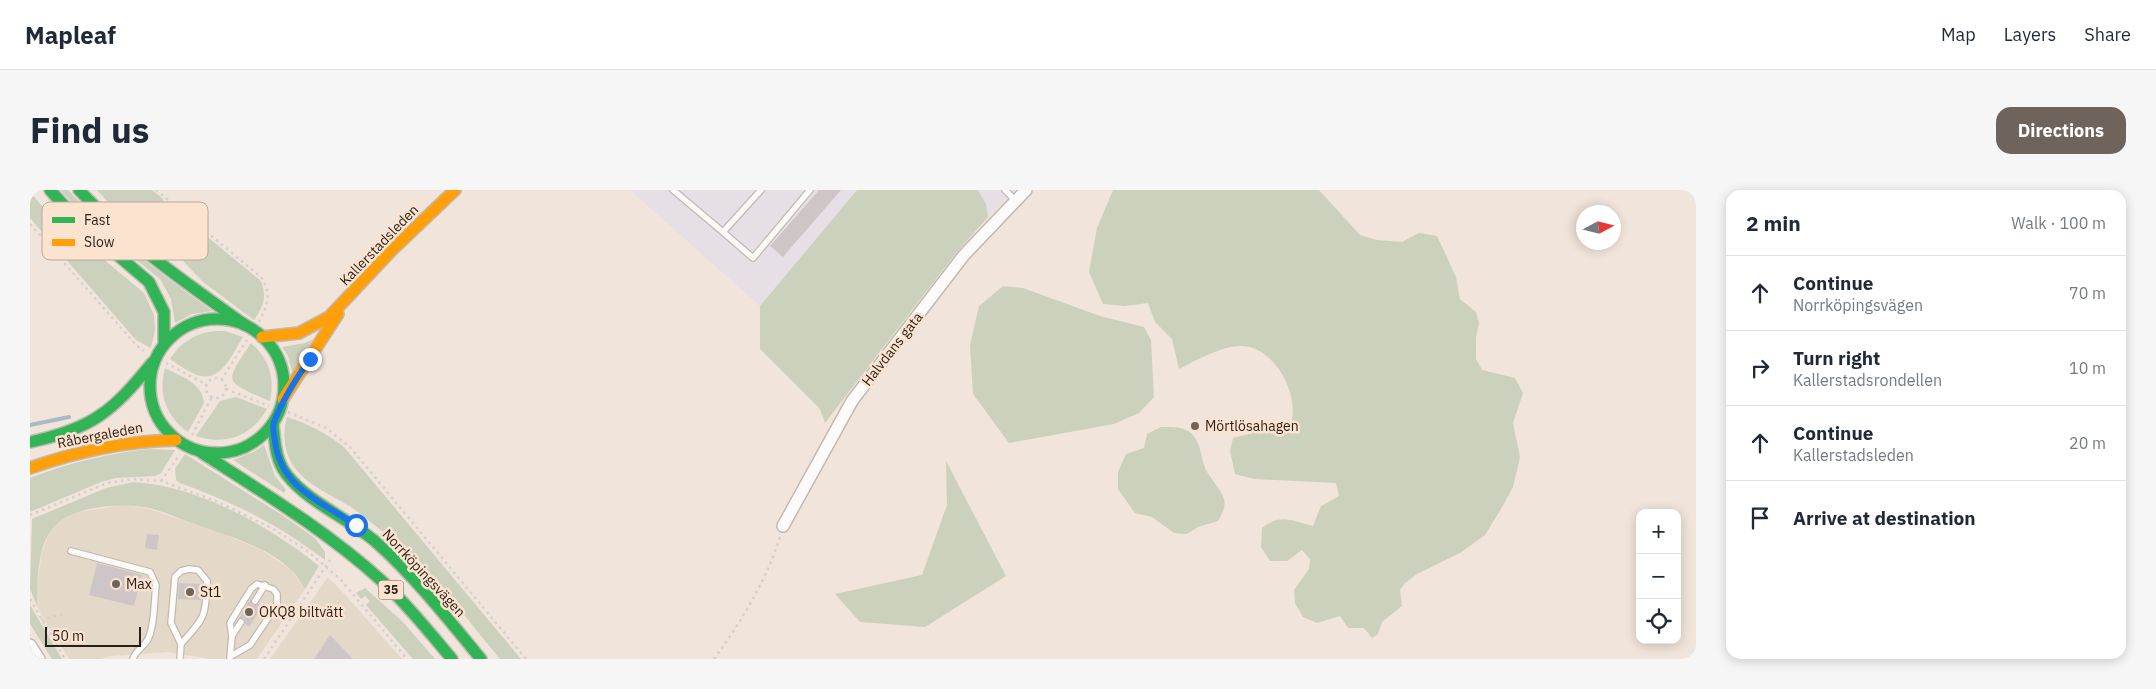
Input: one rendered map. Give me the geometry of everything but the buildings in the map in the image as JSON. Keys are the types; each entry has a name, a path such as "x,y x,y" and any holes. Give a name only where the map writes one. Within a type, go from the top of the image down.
{"main road":[{"path":"50,190 61,202"},
{"path":"79,190 89,202"},
{"name":"Kallerstadsleden","path":"262,337 290,336 302,333 325,320 347,300 401,241 455,190"},
{"path":"123,260 149,282 156,291 164,312 164,344"},
{"path":"158,260 246,325"},
{"name":"Kallerstadsleden","path":"283,399 347,300"},
{"name":"35","path":"200,452 219,454 244,448 260,438 273,424 283,399 282,370 275,352 262,337 246,325 228,320 201,321 177,332 151,357 151,401 162,426 176,440 200,452 304,519 336,542 385,584 452,659"},
{"name":"Råbergaleden","path":"30,442 67,434 93,422 124,398 151,357"},
{"name":"Norrköpingsvägen","path":"273,424 276,452 287,476 301,489 356,525 376,542 423,590 481,659"},
{"name":"Råbergaleden","path":"30,468 91,450 147,440 176,440"}],"street":[{"name":"Halvdans gata","path":"784,526 828,441 852,401 964,255 1026,190"},
{"path":"30,645 39,659"}],"lane":[{"path":"673,190 753,258 810,190"},
{"path":"723,232 761,190"},
{"path":"1005,190 1015,200"},
{"path":"71,551 150,572 156,585 150,635 145,645 136,651 133,659"},
{"path":"180,659 181,644 171,624 175,578 181,571 189,569 198,570 207,581 205,615 181,644"},
{"path":"257,584 274,588 277,594 277,605 250,645 230,657 232,636 230,623 251,589 257,584"},
{"path":"255,601 265,585"},
{"path":"232,636 241,622"}],"path":[{"path":"156,190 169,201"},
{"path":"30,224 42,238"},
{"path":"208,233 261,276 268,292 269,300 258,323"},
{"path":"62,260 138,346 151,357"},
{"path":"222,380 247,340"},
{"path":"166,363 207,385"},
{"path":"222,380 213,379 207,385 207,392 212,397 220,397 226,389"},
{"path":"222,380 226,389 269,406"},
{"path":"192,435 212,397"},
{"path":"288,412 326,428 349,446 526,659"},
{"path":"161,481 181,452"},
{"path":"30,515 108,483 134,479 161,481 218,502 251,517 306,550 326,566 342,582 407,659"},
{"path":"714,659 744,614 775,552 784,526"},
{"path":"264,659 330,560"},
{"path":"30,599 65,659"},
{"path":"41,620 63,614"}],"shaded area":[{"path":"630,190 857,190 760,306"},
{"path":"978,190 1016,190 988,217 986,204"},
{"path":"123,505 146,508 218,532 260,549 291,570 305,589 257,659 210,659 168,652 111,656 100,659 69,659 37,606 38,578 42,552 49,533 57,523 72,513"},
{"path":"328,577 347,597 402,659 270,659"}],"green space":[{"path":"60,190 68,190 79,202 72,202"},
{"path":"97,190 152,190 163,199 163,202 108,202"},
{"path":"857,190 978,190 986,204 988,217 956,253 825,423 820,409 760,349 760,306"},
{"path":"1113,190 1319,190 1360,235 1377,240 1402,242 1419,233 1437,236 1456,277 1460,299 1476,312 1479,323 1476,338 1476,359 1482,370 1515,378 1523,393 1513,423 1520,457 1513,487 1485,535 1460,553 1417,574 1405,583 1400,590 1402,606 1382,622 1378,634 1372,638 1364,628 1348,628 1340,616 1317,623 1303,617 1295,603 1294,590 1309,569 1310,559 1302,550 1287,561 1270,561 1261,547 1262,528 1269,523 1281,519 1313,526 1321,506 1339,496 1336,483 1254,479 1235,474 1230,451 1233,438 1291,423 1292,399 1282,374 1274,363 1264,354 1253,348 1241,346 1226,348 1179,369 1172,339 1155,322 1148,303 1125,306 1103,304 1089,272 1097,228"},
{"path":"30,192 42,206 42,232 30,218"},
{"path":"208,237 261,281 264,297 260,310 254,320 202,281 183,260 208,260"},
{"path":"66,260 104,260 144,293 154,315 155,330 151,348 136,340"},
{"path":"136,260 144,260 212,311 192,314 175,323 171,299 160,279"},
{"path":"1003,286 1023,288 1100,316 1144,327 1151,340 1154,397 1139,413 1114,424 1009,443 973,394 970,345 979,306"},
{"path":"216,331 225,331 243,337 226,364 215,374 208,376 197,375 170,359 189,339"},
{"path":"313,339 293,375 288,356 282,347 305,343"},
{"path":"251,343 262,355 269,369 272,384 270,401 236,385 233,380 236,367"},
{"path":"165,368 190,381 200,390 203,396 204,403 188,432 174,419 166,404 163,395"},
{"path":"236,397 267,409 254,426 246,432 227,439 217,440 196,436 220,401"},
{"path":"287,417 317,429 344,447 521,659 500,659 449,597 408,553 354,509 307,481 301,475 291,462 286,450 284,437"},
{"path":"1161,427 1182,428 1193,435 1207,472 1224,499 1224,508 1218,521 1198,527 1187,534 1174,533 1152,517 1135,513 1118,489 1118,472 1126,454 1144,448 1147,434"},
{"path":"264,445 275,476 286,490 284,493 233,460 254,452"},
{"path":"147,449 175,450 161,473 155,476 116,478 101,482 30,512 30,478 88,460"},
{"path":"185,454 315,538 325,552 325,560 273,525 238,507 176,480 175,469"},
{"path":"946,461 1006,576 925,627 860,622 835,594 922,575 947,505"},
{"path":"134,482 159,485 208,500 256,523 319,566 305,589 295,574 281,561 243,541 151,508 124,505 100,507 66,517 51,531 42,550 38,573 37,606 30,589 32,519 106,488"},
{"path":"365,588 402,621 435,659 413,659 366,605 370,601 365,596 361,599 356,593"},
{"path":"30,605 62,659 52,659 30,624"}],"waterway":[{"path":"30,425 69,417"}],"traffic: fast":[{"path":"50,190 61,202"},
{"path":"79,190 91,202"},
{"path":"123,260 149,282 164,312 164,344"},
{"path":"157,260 245,325"},
{"path":"217,319 243,324 265,338 279,360 284,386 279,412 265,434 243,448 217,453 191,448 169,434 155,412 150,386 155,360 169,338 191,324 217,319"},
{"path":"30,442 70,431 100,416 125,394 152,363"},
{"path":"273,424 278,457 287,475 318,503 366,534 391,556 431,599 481,659"},
{"path":"202,453 295,514 362,564 401,600 452,659"}],"traffic: slow":[{"path":"262,337 299,333 329,317 392,250 455,190"},
{"path":"283,399 338,314"},
{"path":"30,468 102,448 138,442 176,440"}],"place":[{"name":"Mörtlösahagen","path":"1195,426"},
{"name":"Max","path":"116,584"},
{"name":"St1","path":"190,592"},
{"name":"OKQ8 biltvätt","path":"249,612"}],"route":[{"path":"310,359 283,399 273,424 278,460 287,476 301,489 356,525"}]}
